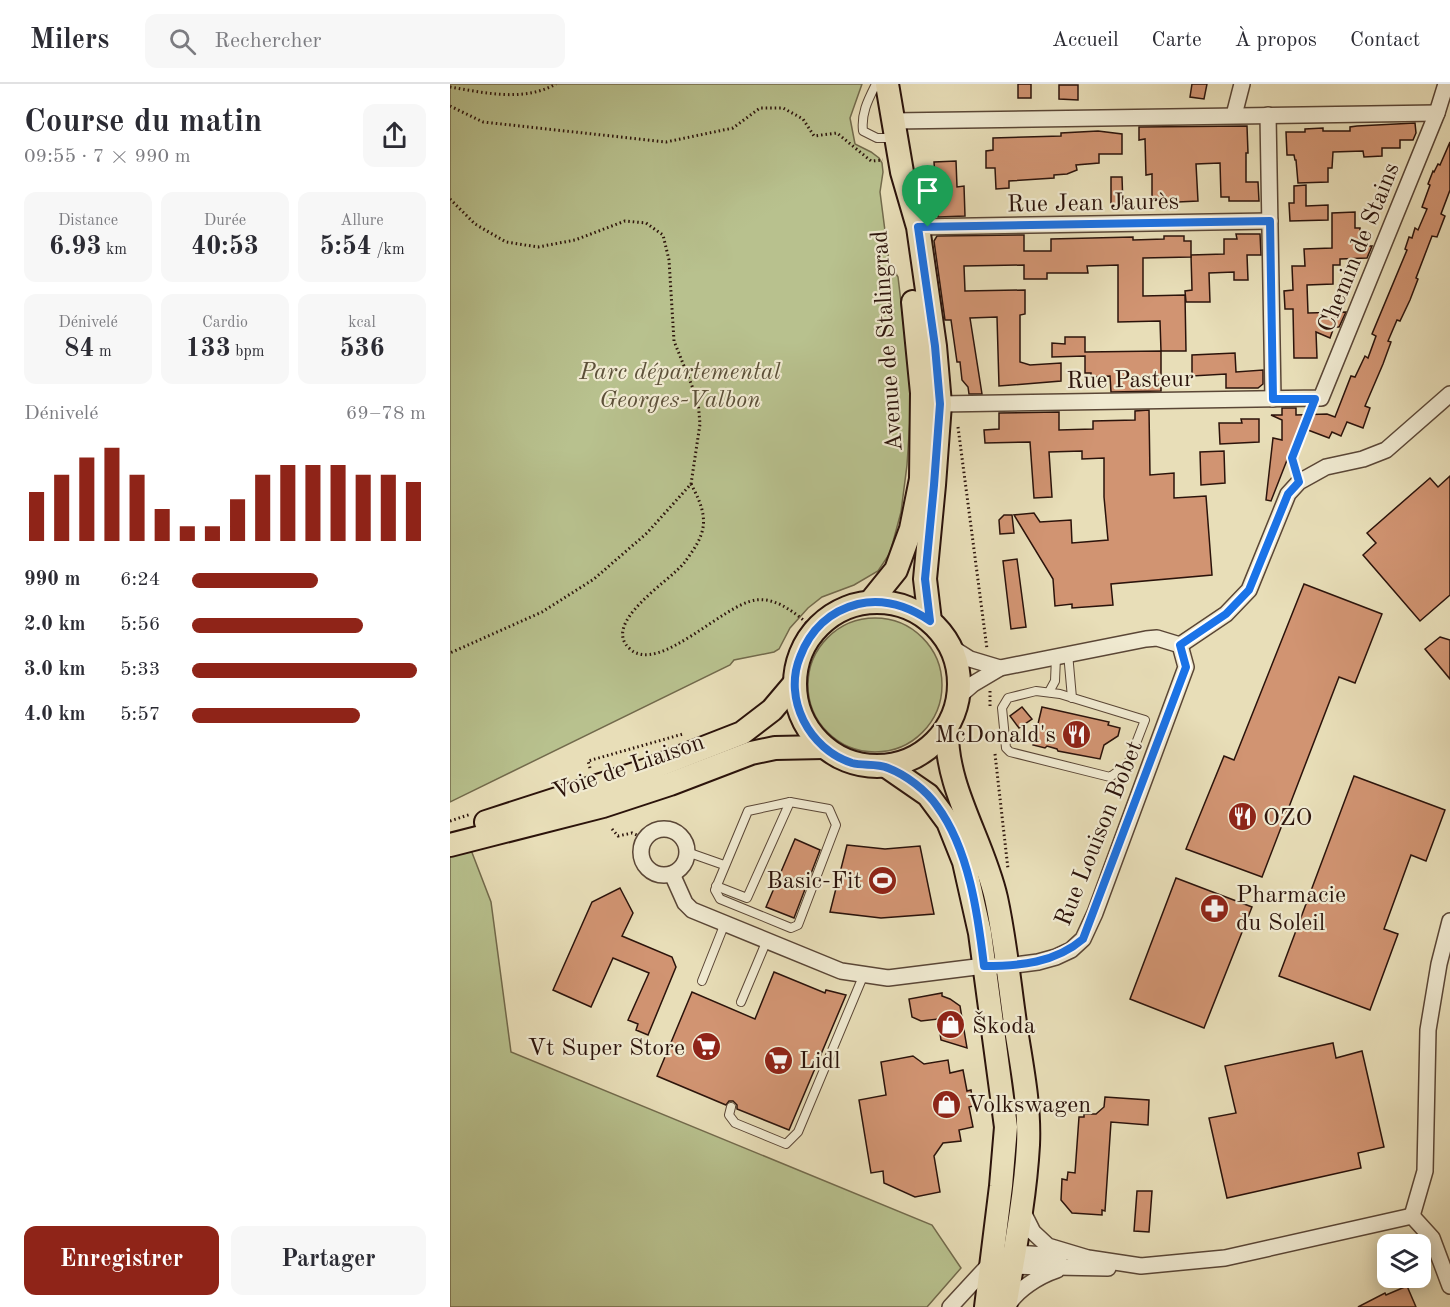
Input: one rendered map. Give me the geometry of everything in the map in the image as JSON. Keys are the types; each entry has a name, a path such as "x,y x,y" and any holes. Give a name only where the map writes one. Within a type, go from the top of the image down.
{"main road":[{"name":"Avenue de Stalingrad","path":"887,84 898,147 918,227 935,346 940,404 925,579 930,621"},
{"name":"Avenue de Stalingrad","path":"871,601 896,570 911,529 921,479 922,393 917,325 907,258 898,147"},
{"path":"871,601 901,605 930,621 951,647 958,672 958,697 947,728 937,740 922,753 903,762 886,766 867,766 852,762 824,747 811,734 802,719 796,702 794,684 797,664 804,646 815,630 830,616 848,607 871,601"},
{"name":"Voie de Liaison","path":"450,834 647,770 742,733 772,710 794,684"},
{"path":"947,728 948,754 953,776 992,886 1002,929 1027,1112 1028,1145 1021,1203 1006,1261 986,1307"},
{"name":"Voie de Liaison","path":"450,845 603,807 751,753 775,748 824,747"},
{"path":"886,766 928,795 948,822 964,862 980,933 1006,1127 1006,1307"}],"street":[{"path":"1234,116 1242,84"},
{"name":"Chemin de Stains","path":"1318,398 1437,113 1446,84"},
{"path":"898,147 1234,116 1437,113"},
{"path":"1268,115 1273,399"},
{"name":"Rue Jean Jaurès","path":"918,227 1270,221"},
{"path":"958,697 973,684 1000,668 1146,639 1157,638 1180,645 1226,614 1249,590 1288,494 1299,482 1326,467 1363,459 1386,450 1450,394"},
{"name":"Rue Pasteur","path":"940,404 1318,398"},
{"name":"Rue Louison Bobet","path":"672,874 685,903 692,910 841,971 888,978 984,966 1007,966 1056,957 1071,950 1083,939 1186,667 1180,645"},
{"path":"951,647 970,659 1000,668"},
{"path":"670,829 682,837 687,852 683,865 672,874 657,873 645,864 642,849 646,839 655,831 670,829"},
{"path":"1412,1216 1425,1171 1428,1030 1439,963 1450,921"},
{"path":"1021,1203 1027,1221 1048,1246 1088,1258 1141,1266"},
{"path":"1006,1261 1063,1268 1141,1266 1225,1258 1412,1216"},
{"path":"1412,1216 1432,1238 1450,1286"},
{"path":"950,1307 987,1268 1006,1261 1088,1258"},
{"path":"1006,1307 1032,1282 1063,1268"}],"lane":[{"path":"876,84 865,106 862,120 863,131 898,147"},
{"path":"1049,692 1055,681 1062,654"},
{"path":"1062,654 1072,698"},
{"path":"1036,691 1049,692 1145,720 1128,764 1110,777 1010,752 1006,748 1002,708 1008,698 1036,691"},
{"path":"716,885 747,898 790,802"},
{"path":"790,802 829,809 836,825 798,925 791,928 720,899 715,890 748,811 790,802"},
{"path":"687,852 724,866"},
{"path":"702,981 725,922"},
{"path":"741,1002 767,940"},
{"path":"731,1107 729,1115 735,1123 786,1144 798,1132 864,974"}],"path":[{"path":"450,87 514,95 544,91 556,84"},
{"path":"450,106 483,122 666,142 733,128 760,108 783,108 803,118 814,136 837,133 872,161 898,147"},
{"path":"450,199 475,224 507,242 538,248 575,240 625,221 646,223 663,236 669,260 674,341 698,401 700,424 691,484 647,533 594,579 542,612 450,653"},
{"path":"1299,482 1292,458 1318,398"},
{"path":"691,484 703,506 701,534 684,563 629,615 622,629 624,643 632,651 645,655 669,650 731,610 756,600 777,603 800,617 815,630"},
{"path":"590,768 588,761 687,733"},
{"path":"612,829 618,836 632,833 646,839"}],"green space":[{"name":"Parc départemental Georges-Valbon","path":"450,84 862,84 850,118 855,144 871,152 882,163 880,192 889,262 898,277 911,404 901,512 890,553 878,571 854,585 822,597 808,608 790,628 779,649 774,652 734,660 730,665 450,802"},
{"path":"875,618 901,623 923,637 937,659 942,685 937,711 923,733 901,747 875,752 849,747 827,733 813,711 808,685 813,659 827,637 849,623"},
{"path":"471,850 491,902 511,1052 932,1225 961,1268 927,1307 450,1307 450,856"}],"building":[{"path":"1018,84 1031,84 1031,98 1018,98"},
{"path":"1192,84 1207,84 1204,99 1190,97"},
{"path":"1059,85 1078,85 1078,100 1059,99"},
{"path":"1415,123 1416,133 1413,140 1400,140 1400,148 1382,148 1382,156 1364,157 1363,151 1333,152 1332,168 1328,168 1328,182 1298,183 1296,160 1294,155 1287,155 1286,132 1305,132 1305,129 1323,128 1323,131 1350,131 1350,127 1357,126"},
{"path":"1247,126 1246,182 1258,182 1259,201 1229,201 1229,197 1221,197 1220,163 1196,164 1198,201 1152,200 1152,174 1146,175 1145,139 1139,140 1139,127"},
{"path":"1098,131 1122,134 1122,154 1099,154 1099,163 1076,165 1077,170 1054,175 1054,178 1009,181 1009,188 996,189 995,168 986,168 986,151 993,150 993,138 1061,136 1061,133"},
{"path":"1450,142 1450,190 1441,214 1445,216 1437,237 1432,236 1410,300 1400,321 1397,320 1388,341 1391,342 1365,406 1370,408 1363,428 1347,422 1341,436 1332,432 1329,438 1300,427 1271,501 1266,500 1273,438 1282,440 1282,420 1271,415 1282,415 1282,408 1296,408 1296,415 1327,414 1335,417 1351,376 1355,377 1365,356 1368,358 1376,336 1372,334 1407,250 1405,249 1409,237 1412,238 1415,228 1418,230 1427,209 1422,207 1430,185 1428,184 1433,171 1438,164 1440,165"},
{"path":"956,161 957,187 964,186 965,216 938,217 934,162"},
{"path":"1111,177 1122,177 1123,206 1111,206"},
{"path":"1306,185 1306,206 1328,205 1328,220 1290,221 1289,203 1294,203 1294,186"},
{"path":"1355,212 1355,228 1360,228 1360,246 1372,246 1367,258 1340,259 1340,265 1333,265 1333,284 1307,285 1308,313 1346,312 1339,327 1334,327 1330,338 1316,332 1317,358 1294,358 1293,309 1285,309 1284,291 1293,290 1292,266 1305,266 1304,249 1332,248 1332,213"},
{"path":"1236,234 1260,234 1261,255 1247,255 1248,280 1234,280 1234,272 1209,273 1210,302 1186,302 1185,291 1192,290 1191,255 1224,254 1224,239 1237,239"},
{"path":"1024,235 1024,251 1051,251 1051,239 1133,237 1133,240 1184,236 1184,241 1191,241 1191,257 1143,258 1143,296 1185,295 1186,351 1161,351 1160,321 1118,322 1118,265 1087,266 1088,273 1047,273 1047,279 1024,279 1024,265 964,266 965,291 1025,290 1025,314 1020,315 1020,362 1030,365 1061,363 1061,381 999,386 997,317 970,318 982,394 969,394 968,387 962,380 960,362 957,362 951,320 945,320 934,241 937,236"},
{"path":"1065,337 1085,337 1085,352 1161,351 1161,391 1111,392 1110,376 1091,377 1091,373 1085,373 1085,356 1052,357 1052,343 1065,344"},
{"path":"1235,353 1236,372 1263,370 1263,384 1258,388 1226,388 1226,374 1192,376 1192,355"},
{"path":"1149,410 1150,475 1174,473 1174,498 1206,496 1212,575 1111,584 1113,605 1072,608 1072,604 1055,606 1053,579 1014,515 1034,513 1040,522 1071,520 1072,543 1108,540 1104,497 1104,458 1082,459 1082,451 1049,452 1052,497 1034,498 1030,442 985,443 984,430 999,429 999,413 1059,412 1059,430 1093,429 1093,421 1135,420 1135,411"},
{"path":"1241,419 1259,419 1259,442 1220,444 1219,423 1242,423"},
{"path":"1224,451 1225,483 1201,485 1200,452"},
{"path":"1450,476 1450,595 1420,621 1363,555 1376,543 1367,533 1430,478 1438,487"},
{"path":"1004,515 1012,515 1014,533 1000,534 999,520"},
{"path":"1017,559 1026,627 1011,629 1003,561"},
{"path":"1304,584 1382,614 1355,683 1339,677 1262,877 1186,849 1224,756 1234,760"},
{"path":"1440,637 1450,640 1450,679 1425,649"},
{"path":"1022,707 1032,719 1019,728 1010,716"},
{"name":"McDonald's","path":"1042,707 1109,722 1108,725 1120,728 1118,736 1104,745 1100,759 1058,751 1047,746 1045,748 1033,745"},
{"path":"1354,776 1445,810 1426,861 1411,855 1384,929 1398,934 1370,1010 1279,976"},
{"path":"795,839 820,850 794,918 766,907"},
{"name":"Basic-Fit","path":"847,845 885,849 920,846 934,914 881,918 830,912"},
{"path":"1176,878 1252,907 1204,1028 1130,999"},
{"path":"620,888 633,913 622,936 672,957 676,967 648,1035 636,1030 638,1024 628,1020 649,973 613,958 591,1007 553,990 592,902"},
{"name":"Lidl","path":"774,972 825,993 826,990 846,995 789,1130 737,1109 733,1101 729,1101 726,1105 657,1076 692,992 755,1019"},
{"path":"942,993 942,996 960,1006 967,1048 941,1040 938,1019 921,1021 912,1017 909,999"},
{"path":"1333,1043 1336,1058 1362,1051 1384,1147 1358,1153 1361,1168 1227,1198 1209,1118 1236,1113 1225,1066"},
{"path":"913,1056 924,1064 948,1060 950,1073 963,1070 967,1091 971,1090 973,1106 969,1107 973,1127 959,1130 961,1141 943,1143 934,1156 940,1192 915,1197 884,1183 883,1171 871,1173 859,1100 886,1095 881,1062"},
{"path":"1105,1097 1149,1100 1148,1125 1111,1122 1105,1211 1102,1210 1102,1215 1072,1213 1061,1200 1062,1179 1067,1180 1068,1172 1075,1173 1079,1117 1084,1117 1084,1114 1096,1114 1104,1107"},
{"path":"1137,1191 1152,1191 1149,1232 1134,1231"},
{"path":"1408,1288 1416,1307 1358,1307 1385,1293 1386,1295"}],"place":[{"name":"McDonald's","path":"1077,734"},
{"name":"OZO","path":"1242,817"},
{"name":"Basic-Fit","path":"883,880"},
{"name":"Pharmacie du Soleil","path":"1215,908"},
{"name":"Škoda","path":"951,1025"},
{"name":"Vt Super Store","path":"706,1047"},
{"name":"Lidl","path":"778,1060"},
{"name":"Volkswagen","path":"946,1104"}],"route":[{"path":"1270,221 1273,399 1315,399 1292,458 1299,482 1288,494 1249,590 1226,614 1180,645 1186,667 1095,913 1083,939 1071,950 1056,957 1007,966 984,966 980,933 964,862 948,822 937,806 918,786 886,766 867,766 852,762 824,747 811,734 802,719 796,702 794,684 797,664 804,646 815,630 830,616 848,607 871,601 884,602 901,605 930,621 925,579 940,404 935,346 918,227 928,227 1270,221"}]}
